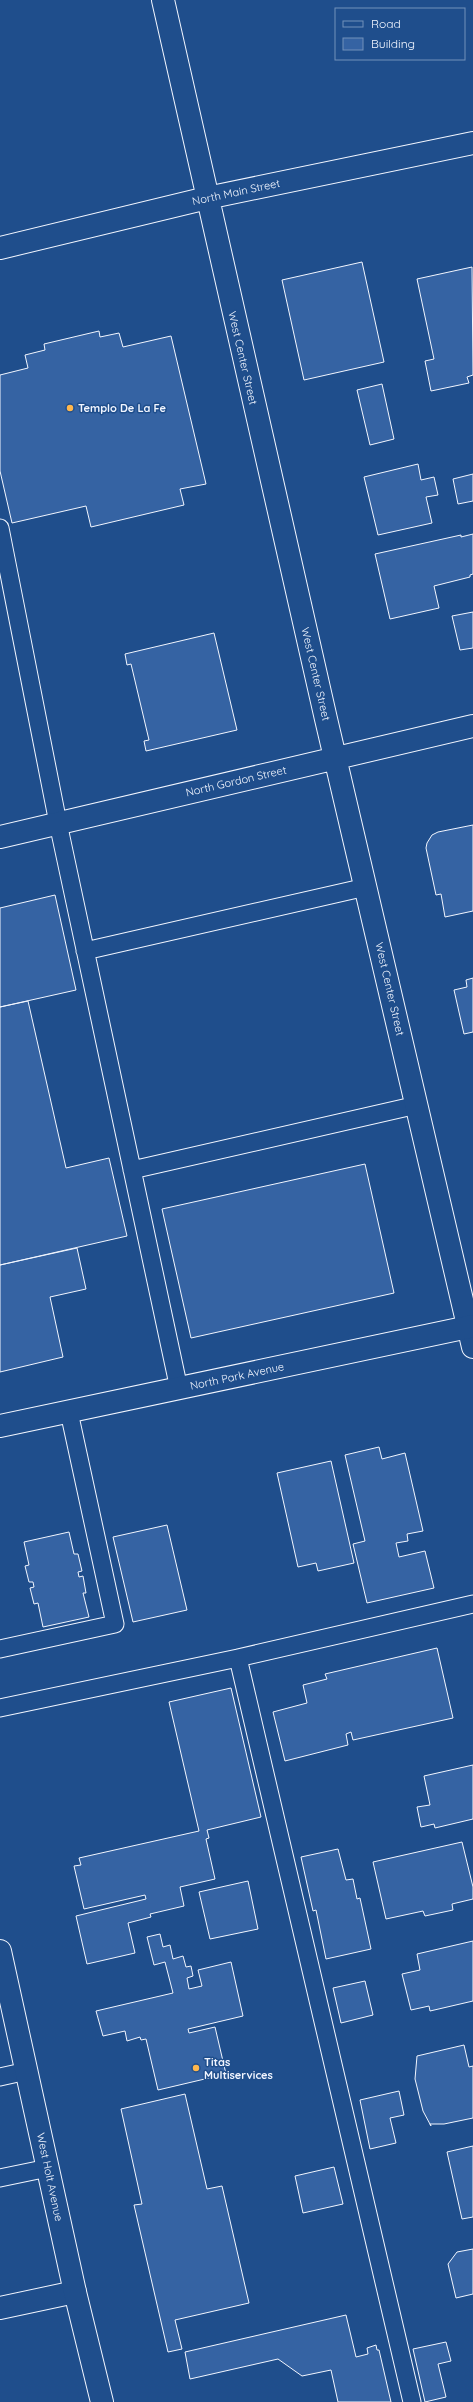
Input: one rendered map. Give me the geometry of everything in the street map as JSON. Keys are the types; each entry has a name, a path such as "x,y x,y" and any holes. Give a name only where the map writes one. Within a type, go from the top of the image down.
{"street":[{"name":"West Center Street","path":"163,0 335,757 416,1105 472,1333"},
{"name":"North Main Street","path":"0,248 207,198 472,146"},
{"name":"North Gordon Street","path":"0,837 335,757 473,726"},
{"name":"North Park Avenue","path":"0,1426 179,1389 472,1333"},
{"name":"West Holt Avenue","path":"0,1951 3,1978 27,2071 75,2292 102,2402"},
{"path":"0,2308 75,2292"}],"lane":[{"path":"0,528 58,823 179,1389"},
{"path":"86,951 366,887"},
{"path":"132,1170 416,1105"},
{"path":"0,1649 115,1624 69,1412"},
{"path":"0,1708 238,1658 473,1604"},
{"path":"238,1658 412,2402"},
{"path":"0,2077 27,2071"},
{"path":"0,2178 48,2168"}],"building":[{"path":"362,262 384,362 304,380 282,280"},
{"path":"472,267 473,375 467,377 469,383 431,391 425,361 434,359 417,279"},
{"path":"99,331 100,337 119,333 123,347 171,336 206,484 180,489 184,505 91,527 86,506 12,523 0,471 0,375 28,368 25,355 45,350 44,344"},
{"path":"382,384 394,439 370,445 357,390"},
{"path":"418,464 421,480 434,477 438,495 426,497 432,523 378,535 364,477"},
{"path":"473,474 473,501 458,504 453,479"},
{"path":"473,534 473,574 470,575 470,577 434,586 439,608 390,619 375,554 461,535 461,537"},
{"path":"473,612 473,648 460,650 452,616"},
{"path":"214,633 237,730 146,751 144,741 149,740 131,664 127,665 125,654"},
{"path":"473,825 473,911 445,917 441,894 436,895 426,848 427,843 432,835 438,832"},
{"path":"55,895 76,990 0,1007 0,908"},
{"path":"473,978 473,1032 464,1034 454,990 467,987 466,980"},
{"path":"28,1001 66,1168 109,1158 127,1236 0,1265 0,1007"},
{"path":"365,1164 394,1293 191,1338 162,1209"},
{"path":"77,1248 86,1289 50,1297 63,1357 0,1372 0,1265"},
{"path":"379,1447 382,1459 405,1453 423,1531 407,1534 408,1541 396,1543 399,1557 425,1551 434,1588 367,1603 353,1544 365,1541 345,1455"},
{"path":"331,1461 354,1563 318,1571 316,1563 298,1567 277,1473"},
{"path":"167,1525 187,1610 133,1622 113,1537"},
{"path":"69,1532 74,1554 78,1554 82,1571 78,1572 79,1577 83,1576 86,1593 83,1593 89,1617 43,1627 38,1603 34,1604 30,1588 34,1587 33,1582 29,1582 25,1566 29,1565 24,1542"},
{"path":"437,1648 453,1718 353,1740 351,1732 346,1734 348,1745 285,1761 273,1712 307,1703 303,1685 327,1679 325,1674"},
{"path":"231,1688 261,1817 207,1830 209,1838 206,1839 215,1879 180,1887 184,1906 150,1914 151,1917 128,1923 135,1953 87,1964 76,1916 146,1899 145,1895 84,1909 74,1866 81,1865 79,1858 199,1831 169,1702"},
{"path":"473,1765 473,1819 435,1828 434,1824 421,1827 417,1807 430,1805 424,1776"},
{"path":"462,1842 473,1887 473,1899 452,1904 453,1910 425,1916 423,1911 386,1919 373,1862"},
{"path":"338,1849 346,1880 353,1879 357,1899 360,1898 371,1949 326,1959 316,1910 313,1911 301,1857"},
{"path":"248,1881 258,1929 210,1939 199,1892"},
{"path":"160,1934 163,1947 170,1945 173,1959 183,1956 186,1967 191,1966 193,1976 187,1978 189,1989 202,1986 198,1970 231,1962 243,2016 188,2029 189,2033 215,2027 226,2074 158,2090 146,2039 141,2040 140,2037 127,2041 125,2031 103,2036 96,2011 173,1993 165,1962 154,1965 147,1937"},
{"path":"473,1941 473,2001 430,2011 429,2006 411,2010 402,1974 420,1970 417,1954"},
{"path":"365,1981 373,2015 341,2023 333,1988"},
{"path":"464,2045 469,2067 473,2066 473,2118 444,2124 430,2124 431,2126 423,2111 415,2079 417,2056"},
{"path":"399,2091 404,2115 390,2118 396,2143 370,2149 360,2100"},
{"path":"185,2094 207,2189 222,2186 249,2303 175,2320 182,2349 168,2352 134,2205 142,2204 121,2109"},
{"path":"473,2146 473,2217 462,2219 447,2152"},
{"path":"334,2167 343,2204 303,2213 295,2176"},
{"path":"473,2249 473,2294 456,2298 448,2264 457,2252"},
{"path":"346,2315 356,2357 368,2354 367,2348 376,2345 377,2350 379,2350 391,2402 338,2402 331,2370 302,2376 278,2359 190,2379 185,2352"},
{"path":"446,2342 451,2361 438,2364 446,2397 425,2402 413,2349"}],"place":[{"name":"Templo De La Fe","path":"70,408"},
{"name":"Titas Multiservices","path":"196,2068"}]}
